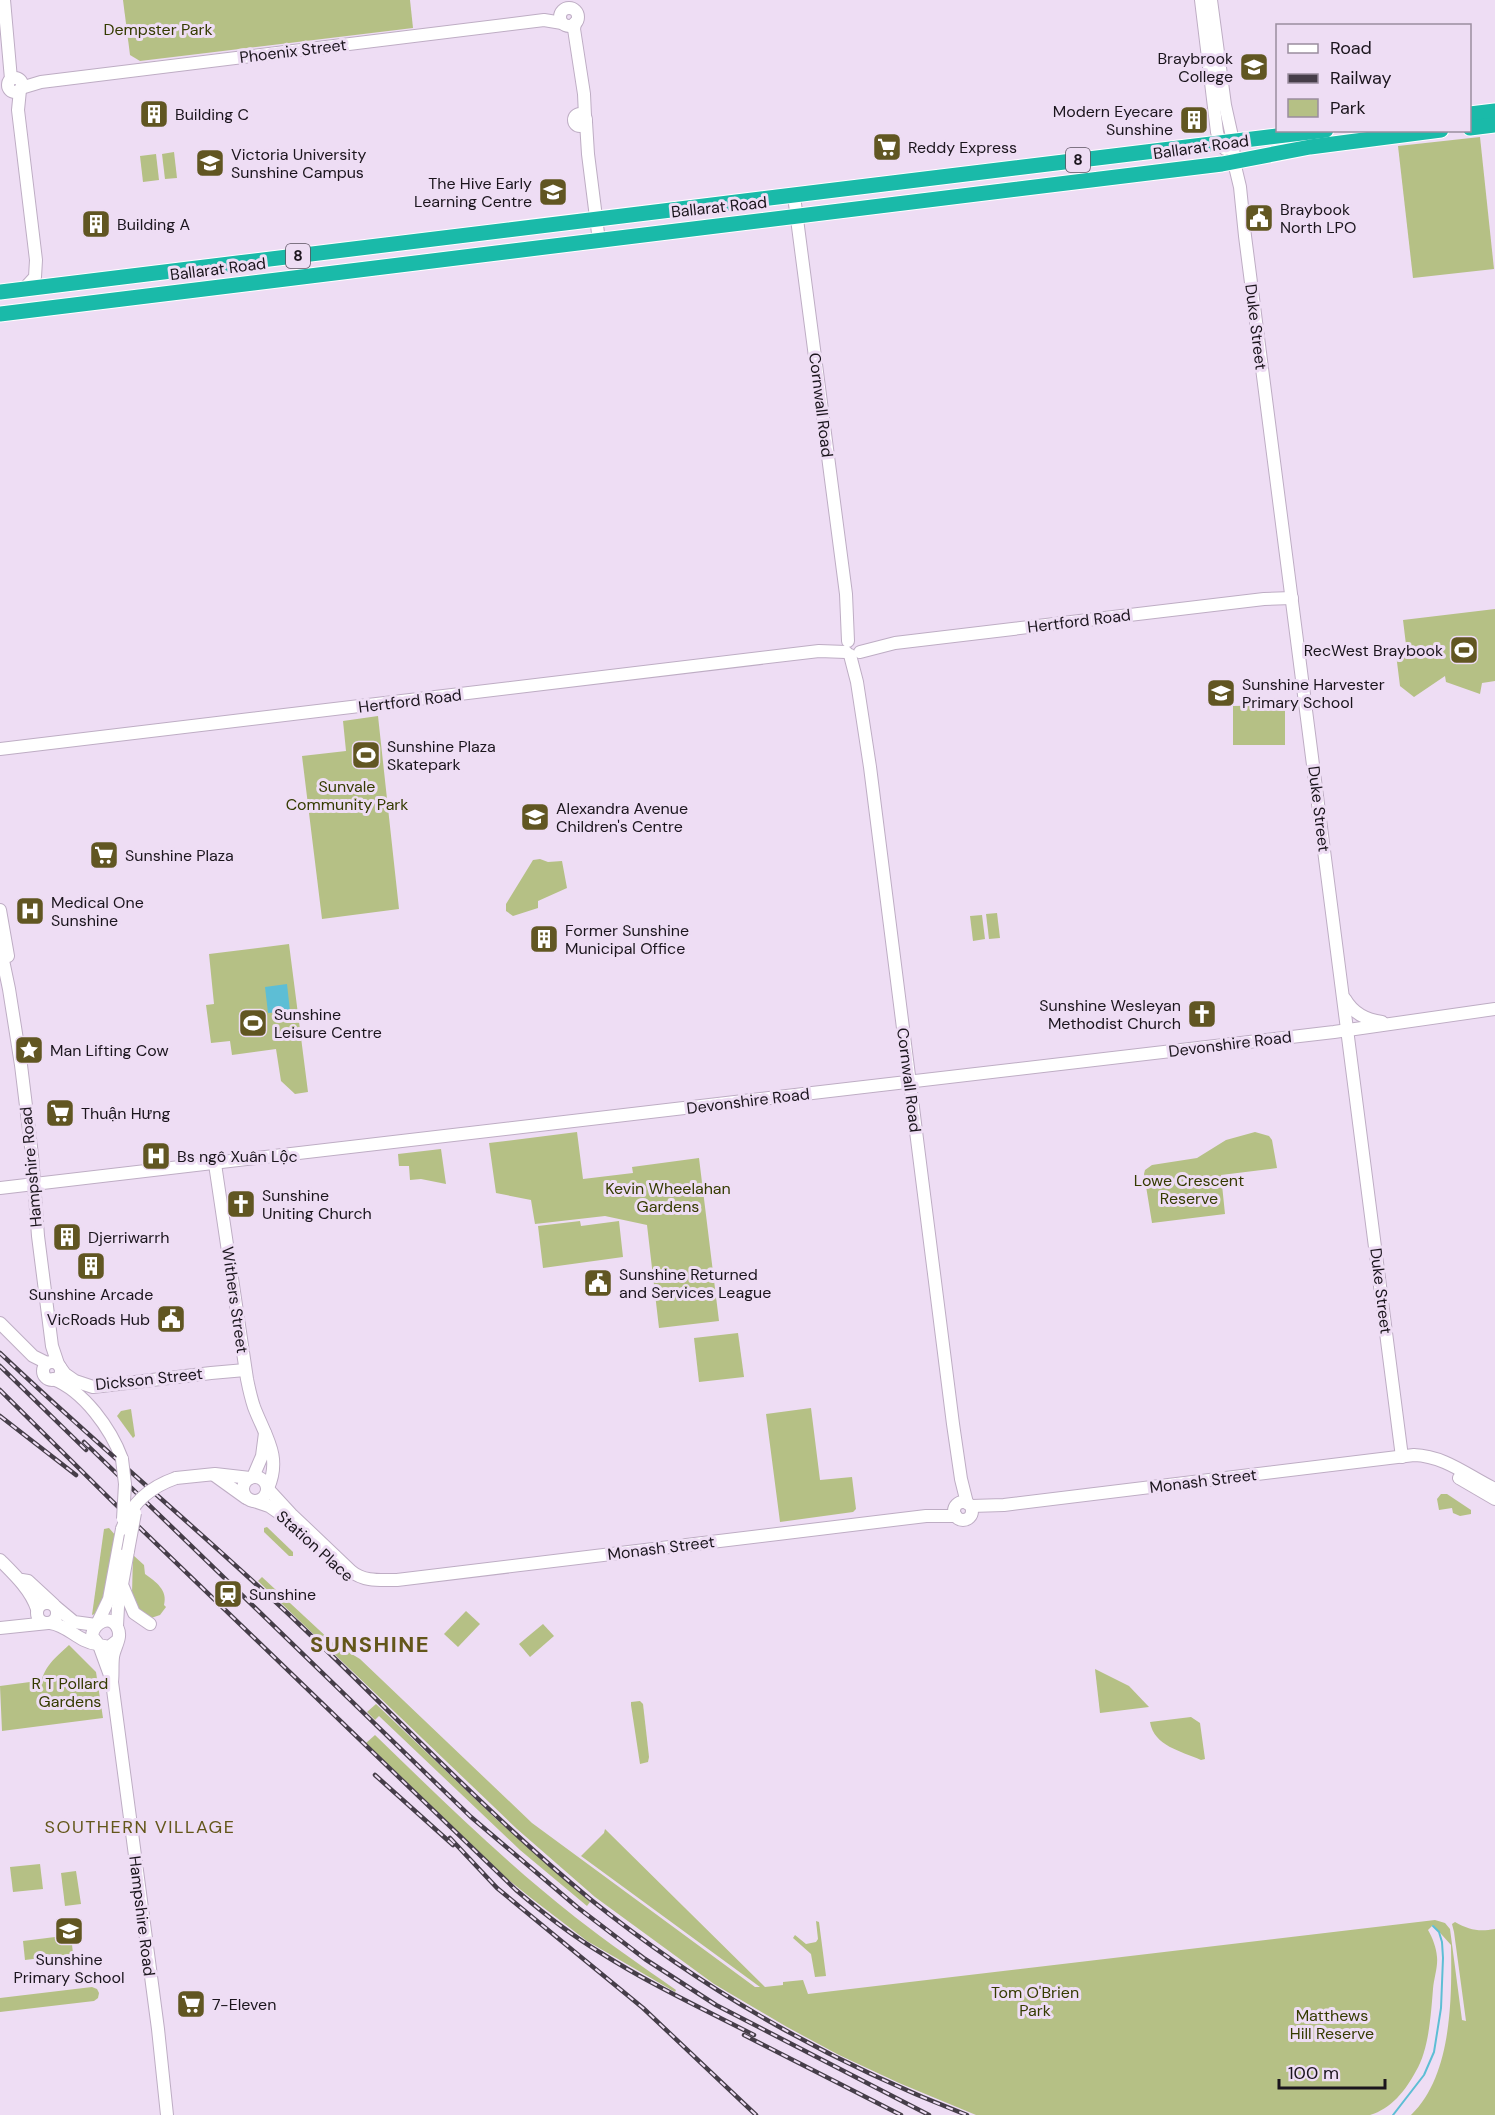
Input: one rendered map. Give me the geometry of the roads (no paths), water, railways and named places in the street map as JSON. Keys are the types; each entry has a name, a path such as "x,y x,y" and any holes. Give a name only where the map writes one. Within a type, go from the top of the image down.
{"highway":[{"path":"1471,114 1495,111"},
{"path":"1471,128 1495,125"},
{"name":"Ballarat Road","path":"0,292 1309,132"},
{"name":"Ballarat Road","path":"0,314 1234,162 1310,147 1426,132"},
{"path":"0,292 0,305"}],"street":[{"path":"4,0 12,85 18,110 36,260 34,277 24,289"},
{"name":"Duke Street","path":"1201,0 1213,105 1234,162 1240,187 1402,1457"},
{"name":"Duke Street","path":"1211,0 1225,105 1226,142"},
{"path":"566,13 577,102 588,154 599,241"},
{"name":"Phoenix Street","path":"12,85 544,20 566,13"},
{"name":"Cornwall Road","path":"794,196 961,1479 963,1509"},
{"path":"36,260 44,279 53,286"},
{"name":"Hertford Road","path":"0,749 1292,595"},
{"path":"0,758 40,744"},
{"name":"Hampshire Road","path":"0,910 8,959 9,988"},
{"name":"Hampshire Road","path":"0,946 9,988 27,1111 52,1346 52,1368"},
{"path":"1344,995 1355,1012 1375,1021 1390,1023"},
{"name":"Devonshire Road","path":"0,1188 1347,1030 1495,1009"},
{"name":"Withers Street","path":"215,1164 245,1370 253,1405 272,1447 272,1478 268,1489"},
{"path":"0,1323 30,1354 52,1368 109,1430 122,1459 125,1484 122,1529 124,1547 123,1587 117,1607 118,1640 109,1647 98,1645 81,1639 61,1625 40,1621 33,1598 21,1584 21,1580 0,1560"},
{"path":"0,1334 25,1358 39,1367 52,1368"},
{"name":"Dickson Street","path":"52,1368 75,1381 93,1387 245,1370"},
{"path":"252,1500 244,1494 243,1488 262,1456 265,1433"},
{"path":"1402,1457 1447,1470 1495,1499"},
{"name":"Monash Street","path":"377,1583 963,1509 1402,1457 1436,1458 1495,1489"},
{"path":"122,1529 129,1512 143,1496 176,1478 210,1474 251,1477 263,1479 268,1489 264,1498 252,1500 210,1474"},
{"name":"Station Place","path":"268,1489 347,1578 362,1585 377,1583"},
{"path":"98,1645 92,1636 109,1599 124,1547 143,1496"},
{"name":"Station Place","path":"252,1500 278,1511 315,1541"},
{"path":"21,1580 28,1581 64,1616 76,1623 96,1624 109,1621 117,1626"},
{"path":"123,1587 134,1612 150,1624"},
{"path":"1,1628 27,1619 45,1603 55,1606"},
{"path":"1,1628 49,1623 57,1617 55,1606"},
{"name":"Hampshire Road","path":"118,1640 113,1657 112,1682 158,2029 167,2115"},
{"name":"Hampshire Road","path":"98,1645 112,1682"}],"water":[{"path":"287,984 290,1011 268,1013 265,987"}],"waterway":[{"path":"1393,2115 1424,2075 1434,2052 1441,2008 1443,1958 1439,1932 1433,1926"}],"railway":[{"path":"0,1353 263,1590 478,1799 590,1899 678,1964 770,2022 867,2072 967,2115"},
{"path":"0,1366 86,1450"},
{"path":"0,1390 516,1890 590,1946 677,1996 754,2035"},
{"path":"0,1416 76,1475"},
{"path":"84,1442 471,1817 577,1907 645,1959 716,2005 929,2115"},
{"path":"375,1775 453,1845"},
{"path":"450,1838 497,1888 643,2008 756,2115"},
{"path":"744,2035 901,2115"}],"place":[{"name":"Braybrook College","path":"1254,67"},
{"name":"Building C","path":"154,114"},
{"name":"Modern Eyecare Sunshine","path":"1194,120"},
{"name":"Reddy Express","path":"887,147"},
{"name":"Victoria University Sunshine Campus","path":"210,163"},
{"name":"The Hive Early Learning Centre","path":"553,192"},
{"name":"Braybook North LPO","path":"1259,218"},
{"name":"Building A","path":"96,224"},
{"name":"RecWest Braybook","path":"1464,650"},
{"name":"Sunshine Harvester Primary School","path":"1221,693"},
{"name":"Sunshine Plaza Skatepark","path":"366,755"},
{"name":"Alexandra Avenue Children's Centre","path":"535,817"},
{"name":"Sunshine Plaza","path":"104,855"},
{"name":"Medical One Sunshine","path":"30,911"},
{"name":"Former Sunshine Municipal Office","path":"544,939"},
{"name":"Sunshine Wesleyan Methodist Church","path":"1202,1014"},
{"name":"Sunshine Leisure Centre","path":"253,1023"},
{"name":"Man Lifting Cow","path":"29,1050"},
{"name":"Thuận Hưng","path":"60,1113"},
{"name":"Bs ngô Xuân Lộc","path":"156,1156"},
{"name":"Sunshine Uniting Church","path":"241,1204"},
{"name":"Djerriwarrh","path":"67,1237"},
{"name":"Sunshine Arcade","path":"91,1266"},
{"name":"Sunshine Returned and Services League","path":"598,1283"},
{"name":"VicRoads Hub","path":"171,1319"},
{"name":"Sunshine","path":"228,1594"},
{"name":"Sunshine Primary School","path":"69,1931"},
{"name":"7-Eleven","path":"191,2004"}],"district":[{"name":"SUNSHINE","path":"370,1644"},
{"name":"SOUTHERN VILLAGE","path":"140,1827"}],"park label":[{"name":"Dempster Park","path":"158,29"},
{"name":"Sunvale Community Park","path":"347,795"},
{"name":"Lowe Crescent Reserve","path":"1189,1189"},
{"name":"Kevin Wheelahan Gardens","path":"668,1197"},
{"name":"R T Pollard Gardens","path":"70,1692"},
{"name":"Tom O'Brien Park","path":"1035,2001"},
{"name":"Matthews Hill Reserve","path":"1332,2024"}]}
